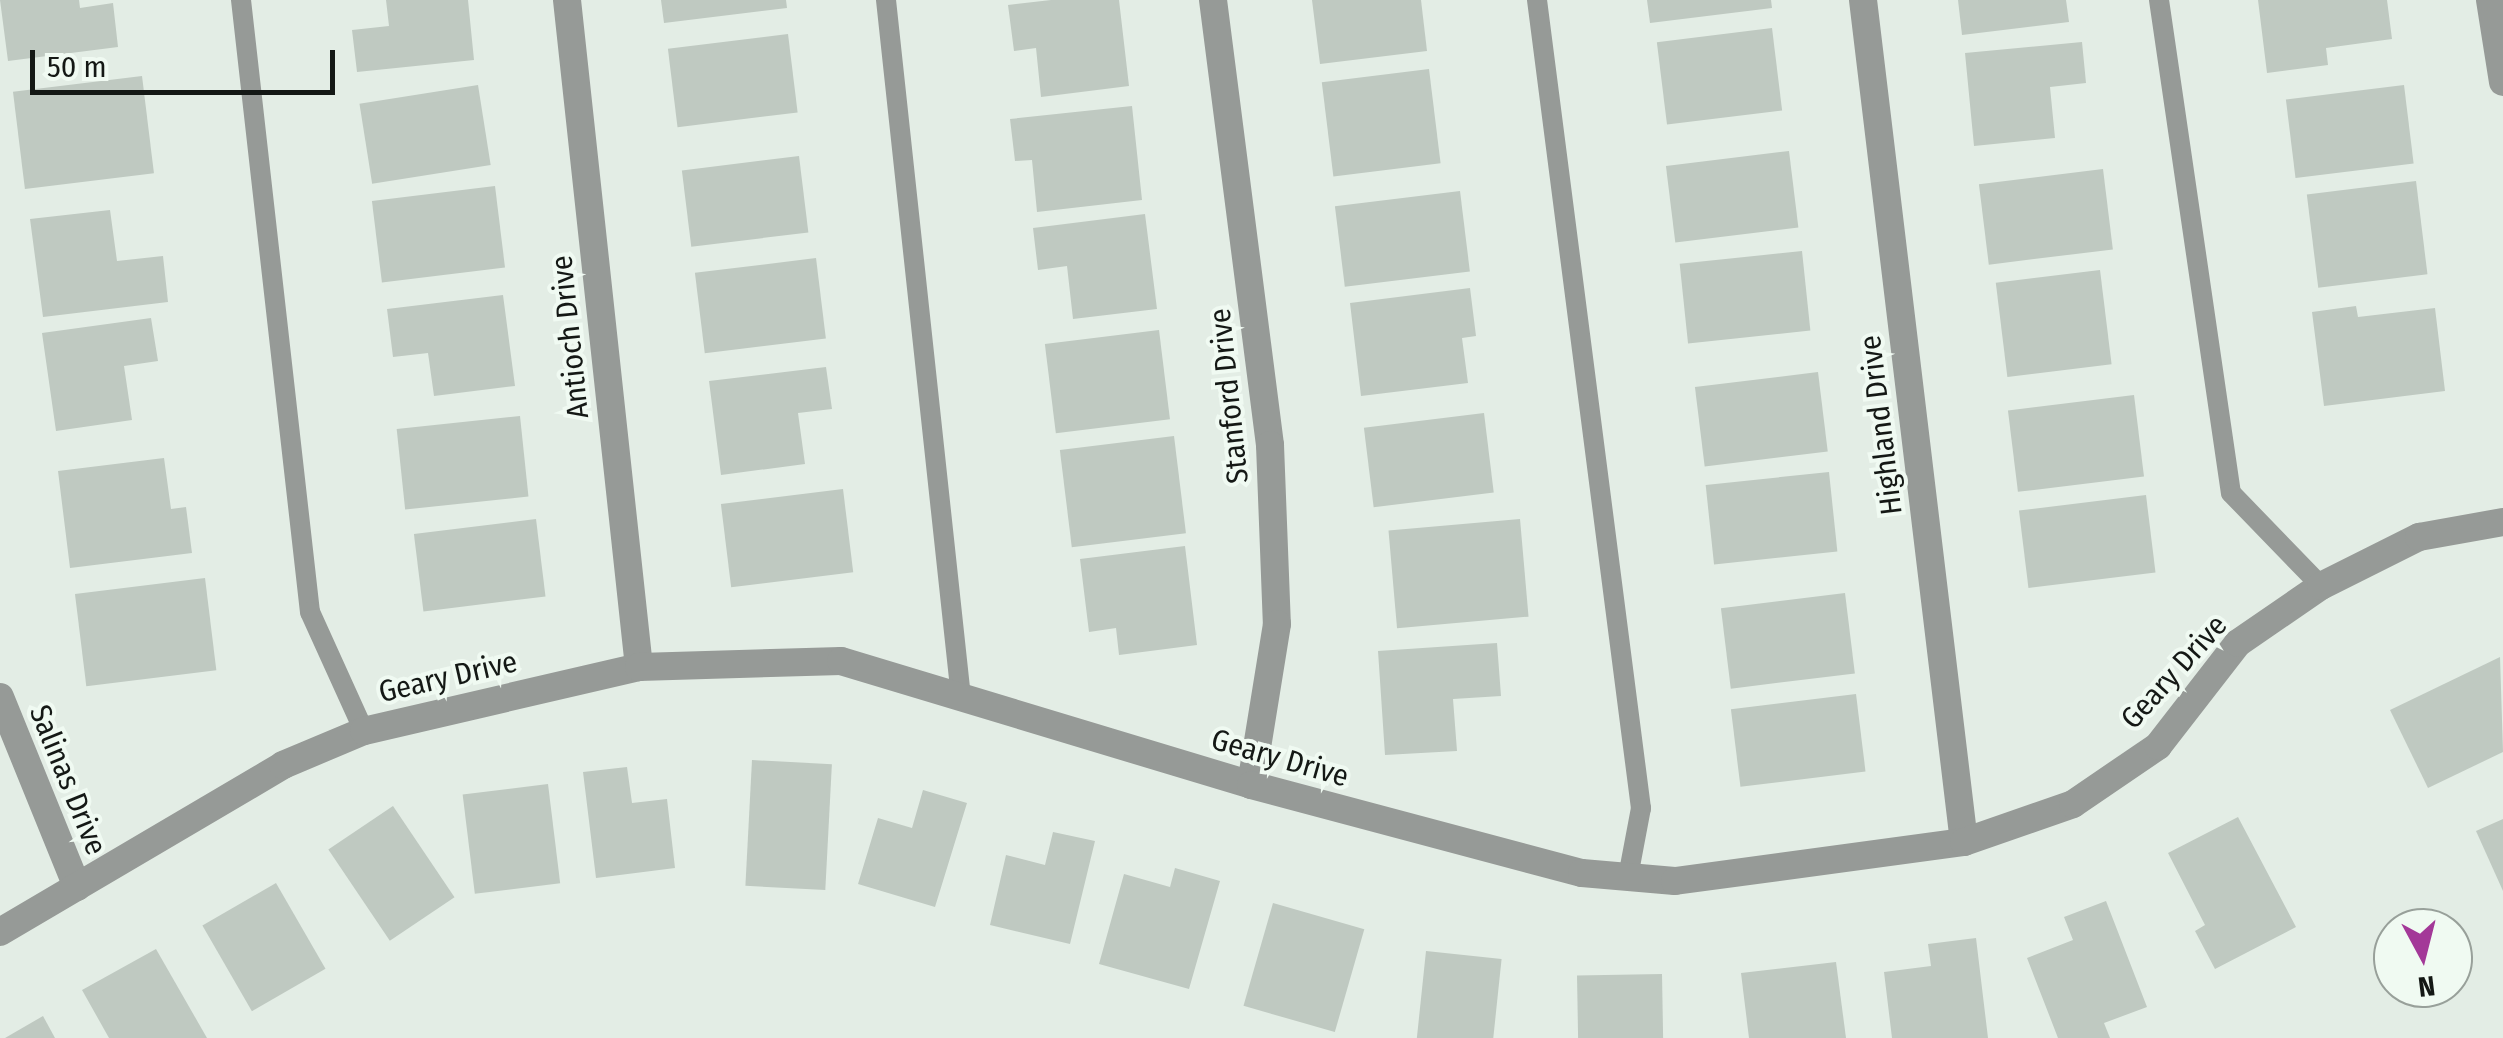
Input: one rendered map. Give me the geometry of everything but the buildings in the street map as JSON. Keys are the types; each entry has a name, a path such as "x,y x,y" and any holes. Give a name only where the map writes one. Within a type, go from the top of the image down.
{"street":[{"name":"Antioch Drive","path":"567,0 639,667"},
{"name":"Stanford Drive","path":"1213,0 1270,445 1277,624 1251,785"},
{"name":"Highland Drive","path":"1863,0 1964,842"},
{"path":"2490,0 2503,82"},
{"name":"Geary Drive","path":"0,932 283,765 364,731 639,667 841,661 1251,785 1582,873 1676,880 1964,842 2073,804 2158,746 2238,642 2321,586 2419,537 2503,522"},
{"name":"Salinas Drive","path":"0,697 77,888"}],"lane":[{"path":"241,0 310,612 364,731"},
{"path":"886,0 961,697"},
{"path":"1537,0 1641,808 1628,877"},
{"path":"2159,0 2231,494 2321,586"}]}
